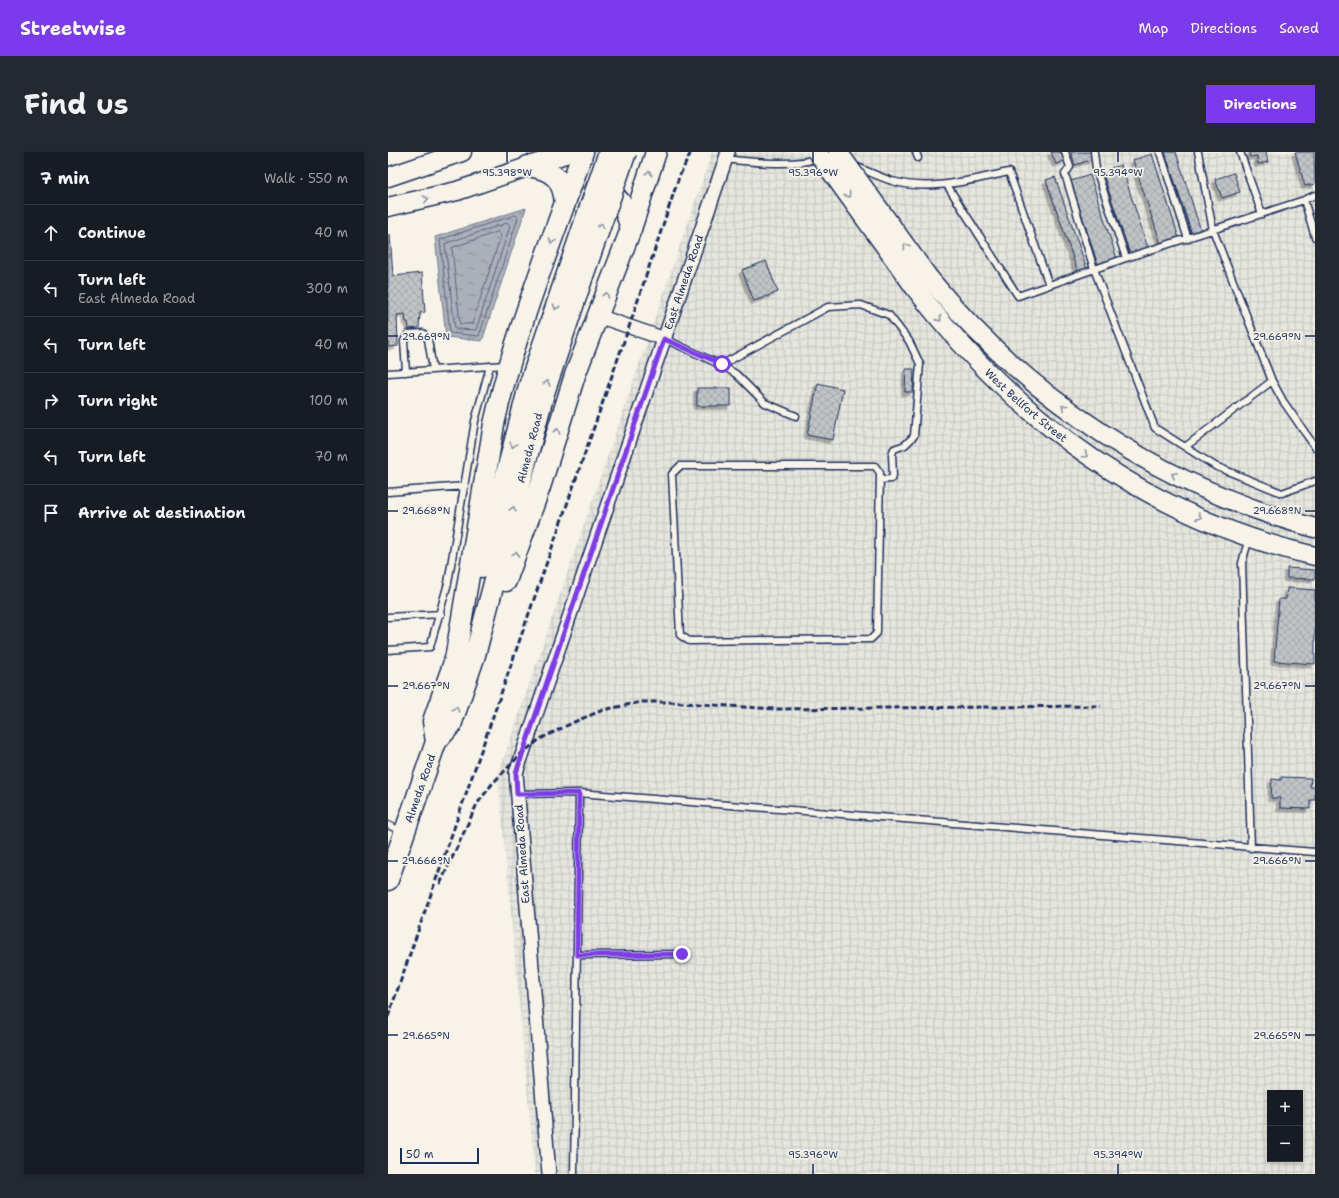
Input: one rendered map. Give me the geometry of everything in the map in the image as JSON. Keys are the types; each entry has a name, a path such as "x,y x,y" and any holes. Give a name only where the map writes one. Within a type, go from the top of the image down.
{"main road":[{"path":"388,177 462,152"},
{"path":"388,207 457,191 571,152"},
{"path":"455,660 464,550 494,424 509,365 583,152"},
{"name":"Almeda Road","path":"388,880 396,829 436,742 451,725 475,655 536,421 609,152"},
{"name":"Almeda Road","path":"436,742 433,721 469,616 529,386 626,152"},
{"path":"475,655 500,597 540,487 576,374 631,229 656,152"},
{"name":"West Bellfort Street","path":"830,154 922,283 942,323 983,367 1025,407 1069,443 1093,460 1155,496 1202,518 1249,536 1315,556"},
{"path":"528,166 542,168 553,174 562,186 565,204"},
{"path":"565,204 582,190 592,188 605,190 620,201 626,209 631,229"},
{"name":"West Bellfort Street","path":"922,283 957,310 998,351 1041,389 1080,418 1133,453 1168,472 1224,498 1276,517 1315,528"},
{"path":"1267,542 1276,517"}],"street":[{"name":"East Almeda Road","path":"549,1174 516,773 520,756 664,339 726,154"},
{"path":"598,316 664,339"}],"lane":[{"path":"1065,152 1070,167 1065,174 1094,269 1155,428 1215,466 1282,493 1315,481"},
{"path":"1094,152 1096,168 1126,258"},
{"path":"1160,152 1188,239"},
{"path":"1198,152 1213,230 1272,381 1283,401 1315,447"},
{"path":"1240,152 1262,214"},
{"path":"726,154 766,163 810,160 830,154 893,181 947,185 1008,172 1050,285"},
{"path":"947,185 1018,296 1126,258 1188,239 1315,196"},
{"path":"1304,200 1315,237"},
{"path":"722,364 828,307 861,305 889,315 909,342 920,364 914,436 905,445 894,449 892,454 893,476 891,479 880,480"},
{"path":"406,372 404,341 408,334 417,332 423,333 428,339 433,370"},
{"path":"664,339 722,364 736,374 765,403 796,416"},
{"path":"388,373 509,365"},
{"path":"388,650 430,647 440,614 464,550 465,486 475,421 490,366"},
{"path":"1185,447 1272,381"},
{"path":"680,466 875,466 880,473 880,480 877,633 870,639 689,641 680,635 672,474 680,466"},
{"path":"388,492 465,486"},
{"path":"1249,536 1242,563 1251,848"},
{"path":"388,617 440,614"},
{"path":"574,1174 579,793"},
{"path":"517,794 579,793 1315,852"},
{"path":"577,955 682,954"}],"shaded area":[{"path":"712,152 1315,152 1315,1174 535,1174 498,775"}],"water":[{"path":"526,208 482,341 446,337 435,237"}],"building":[{"path":"1051,152 1062,152 1065,161 1056,164"},
{"path":"1071,152 1091,152 1093,159 1075,165"},
{"path":"1165,152 1176,152 1201,231 1192,234"},
{"path":"1249,152 1266,152 1268,162 1258,164 1257,156 1250,157"},
{"path":"1295,152 1314,152 1315,184 1305,186"},
{"path":"1152,154 1179,238 1161,244 1133,160"},
{"path":"1121,165 1148,248 1130,254 1102,171"},
{"path":"1234,173 1240,192 1222,198 1215,179"},
{"path":"1090,175 1117,259 1098,265 1071,181"},
{"path":"1055,177 1087,269 1078,272 1046,180"},
{"path":"390,234 393,276 422,273 425,312 420,313 419,328 409,329 405,314 397,315 398,346 388,347 388,235"},
{"path":"766,261 778,292 754,301 742,270"},
{"path":"906,369 914,369 913,392 905,392"},
{"path":"818,383 843,389 833,440 807,435"},
{"path":"697,388 731,388 731,406 697,406"},
{"path":"1287,568 1315,570 1315,579 1287,578"},
{"path":"1287,588 1315,590 1315,664 1274,661 1279,599 1286,599"},
{"path":"1281,777 1311,778 1310,787 1315,787 1315,800 1310,800 1310,809 1280,808 1280,798 1271,798 1272,779 1281,780"}],"railway":[{"path":"388,1017 629,327 679,177 691,152"},
{"path":"440,884 477,804 492,784 520,755 540,739 574,722 603,710 641,702 669,702 774,709 1101,706"}],"route":[{"path":"682,954 577,955 579,793 517,794 516,773 520,756 664,339 722,364"}]}
